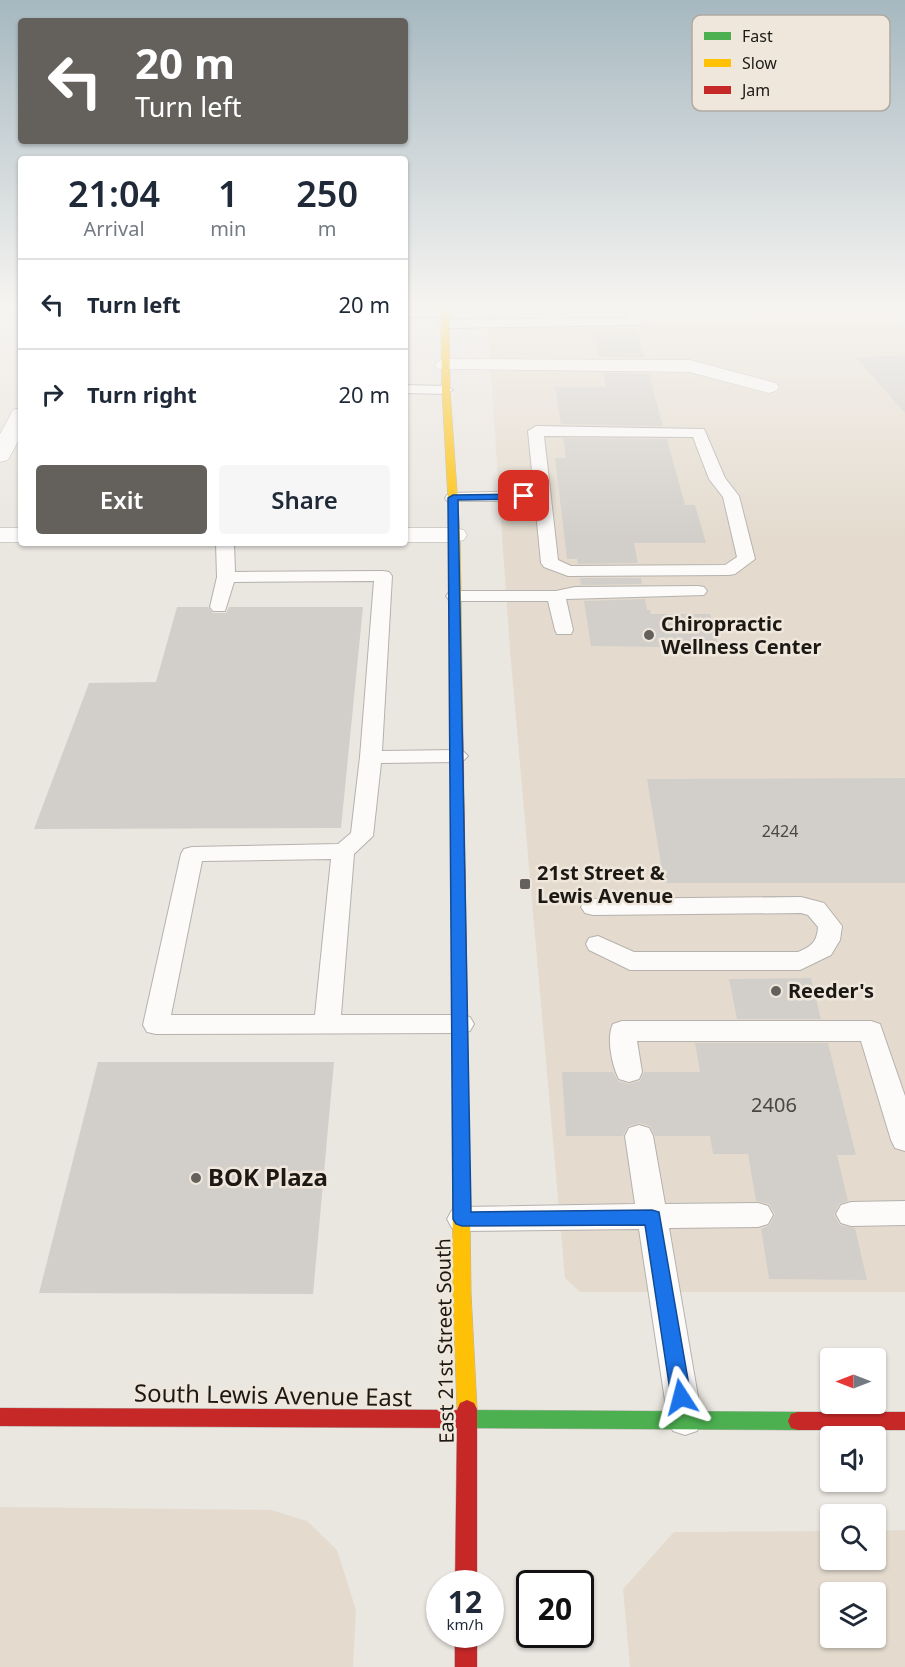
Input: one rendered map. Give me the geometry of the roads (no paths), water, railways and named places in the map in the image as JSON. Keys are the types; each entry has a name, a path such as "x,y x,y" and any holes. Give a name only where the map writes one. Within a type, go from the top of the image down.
{"main road":[{"name":"East 21st Street South","path":"445,383 455,535 462,1219 467,1420 466,1570"},
{"name":"South Lewis Avenue East","path":"0,1417 905,1421"},
{"path":"466,1648 466,1667"}],"street":[{"path":"755,383 769,387"},
{"path":"0,455 18,421"},
{"path":"0,535 18,535"},
{"path":"408,535 455,535"}],"lane":[{"path":"408,389 446,390"},
{"path":"536,431 699,432 717,478 731,496 746,559 729,570 568,571 550,563 543,496 536,431"},
{"path":"453,498 543,496"},
{"path":"219,607 226,577 225,546"},
{"path":"226,577 383,576 371,757 362,836 343,851 192,854 156,1025 461,1024"},
{"path":"455,596 556,596 575,592 698,591"},
{"path":"556,596 564,630"},
{"path":"371,757 457,756"},
{"path":"327,1024 343,851"},
{"path":"593,907 801,905 816,909 830,926 830,940 818,953 800,961 630,962 598,944"},
{"path":"628,1072 622,1031 871,1031 905,1140"},
{"path":"639,1136 685,1420"},
{"path":"851,1214 905,1213"},
{"path":"462,1219 758,1215"}],"place":[{"name":"Chiropractic Wellness Center","path":"649,635"},
{"name":"21st Street & Lewis Avenue","path":"525,884"},
{"name":"Reeder's","path":"776,991"},
{"name":"BOK Plaza","path":"196,1178"}]}
